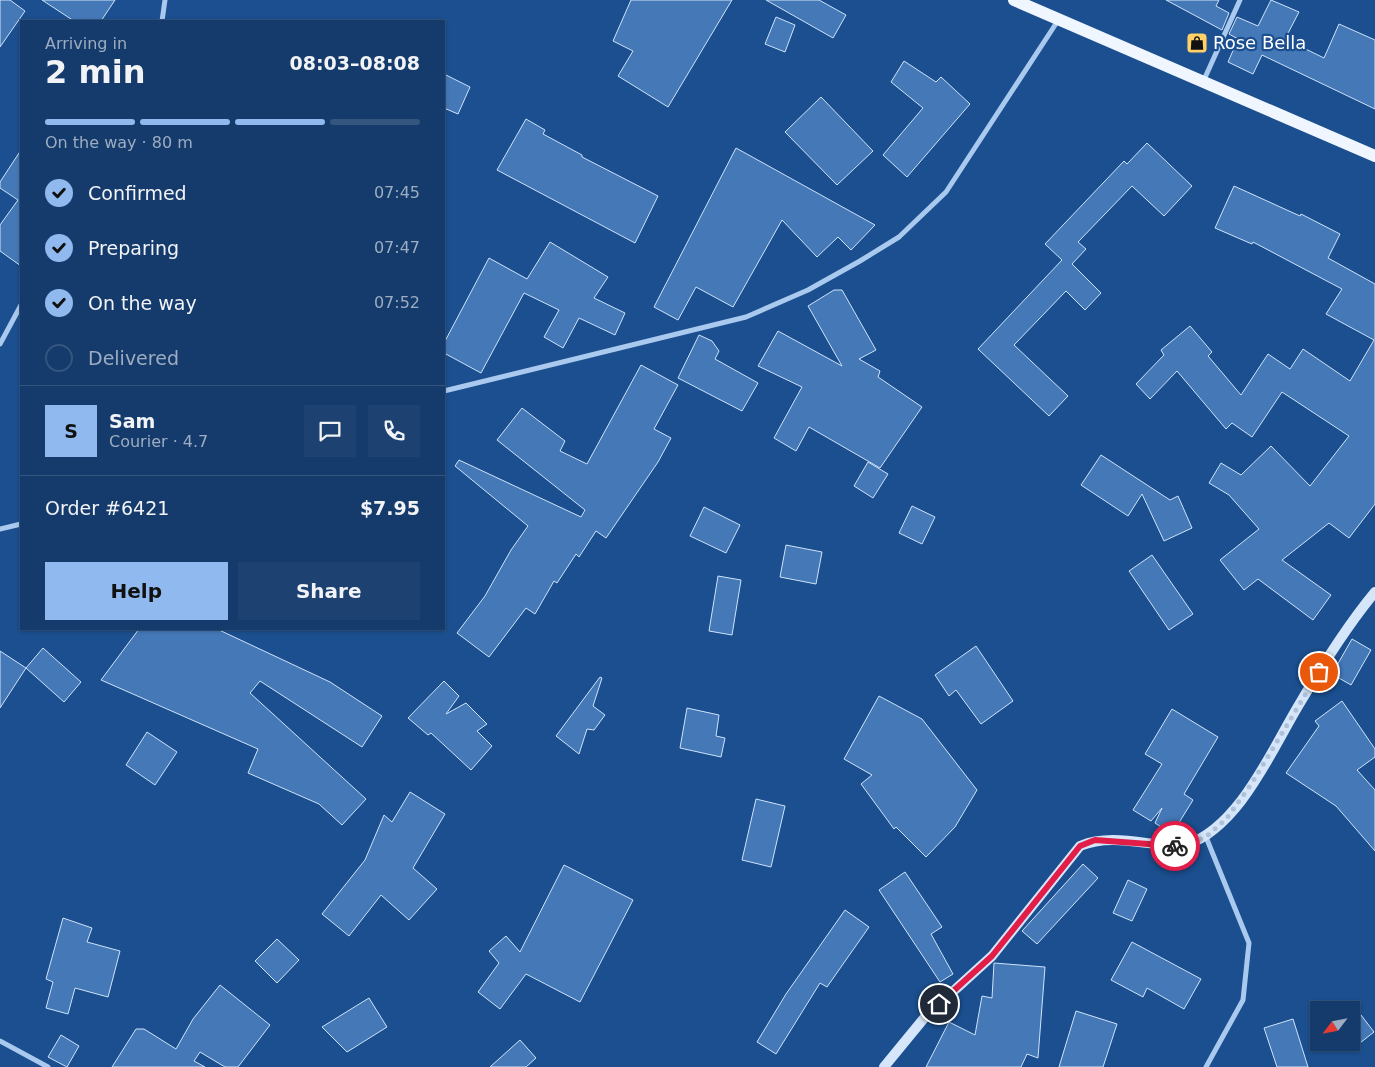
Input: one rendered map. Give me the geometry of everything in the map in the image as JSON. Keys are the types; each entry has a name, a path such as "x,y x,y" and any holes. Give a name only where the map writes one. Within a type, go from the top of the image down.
{"main road":[{"path":"1014,0 1375,156"}],"street":[{"path":"162,20 165,0"},
{"path":"1203,82 1240,0"},
{"path":"445,391 746,317 808,290 860,261 899,237 946,192 1059,19"},
{"path":"0,344 20,307"},
{"path":"0,529 20,524"},
{"path":"884,1067 925,1017 992,956 1080,846 1095,840 1112,840 1183,846 1206,837 1227,818 1252,783 1348,625 1375,592"},
{"path":"1206,837 1249,943 1243,1000 1206,1067"},
{"path":"0,1041 48,1067"}],"building":[{"path":"0,0 10,0 25,11 0,47"},
{"path":"42,0 115,0 102,20 72,20"},
{"path":"631,0 732,0 668,107 618,76 633,51 613,41"},
{"path":"766,0 819,0 846,15 833,38"},
{"path":"1166,0 1219,0 1216,6 1229,13 1222,30"},
{"path":"1271,0 1299,12 1285,39 1324,58 1339,24 1375,40 1375,109 1262,55 1253,74 1228,62 1238,39 1229,34 1237,17 1258,26"},
{"path":"776,17 795,25 785,52 765,44"},
{"path":"904,61 936,82 941,77 970,104 907,177 883,155 923,108 891,82"},
{"path":"445,74 470,87 458,114 445,108"},
{"path":"821,97 873,151 837,185 785,132"},
{"path":"526,119 545,130 543,134 582,155 582,157 658,196 635,243 497,170"},
{"path":"1147,143 1192,186 1164,216 1132,186 1078,242 1086,249 1072,264 1101,293 1085,310 1066,291 1014,345 1068,396 1049,416 978,349 1062,260 1045,244 1124,161 1127,164"},
{"path":"736,148 875,225 851,250 838,237 817,257 782,220 733,307 696,287 678,320 654,307"},
{"path":"20,152 20,265 0,251 0,225 18,200 0,188 0,182"},
{"path":"1234,186 1300,216 1301,214 1340,234 1328,258 1375,284 1375,504 1349,538 1329,523 1282,560 1331,595 1313,620 1258,579 1244,590 1220,560 1259,529 1229,495 1209,483 1221,463 1241,475 1271,446 1310,486 1349,436 1282,392 1252,437 1232,423 1226,429 1177,371 1150,399 1136,384 1164,355 1161,350 1190,326 1212,352 1208,356 1241,395 1268,354 1290,369 1303,349 1350,381 1374,340 1326,314 1342,289 1253,242 1252,244 1215,228"},
{"path":"550,242 608,277 594,298 625,313 615,335 579,318 563,348 544,337 559,310 524,293 481,373 445,354 445,341 489,258 527,279"},
{"path":"834,290 842,290 876,350 859,359 880,371 878,377 922,407 880,468 809,427 796,451 774,438 802,387 758,366 778,331 842,366 808,306"},
{"path":"699,335 712,341 719,351 715,359 758,383 742,411 678,378"},
{"path":"641,365 678,385 654,429 671,438 658,462 606,538 596,531 579,557 576,554 557,583 554,581 535,614 526,608 489,657 457,633 485,596 511,550 528,526 455,466 459,460 581,517 585,510 497,440 522,408 565,441 560,451 587,464"},
{"path":"1101,455 1170,500 1178,496 1192,528 1164,541 1142,494 1128,516 1081,485"},
{"path":"868,462 888,474 873,498 854,486"},
{"path":"912,506 935,517 922,544 899,533"},
{"path":"704,507 740,525 726,553 690,536"},
{"path":"786,545 822,552 816,584 780,577"},
{"path":"1152,555 1193,614 1169,630 1129,571"},
{"path":"718,576 741,580 732,635 709,631"},
{"path":"138,630 219,630 330,682 382,716 362,747 260,681 250,693 366,799 342,825 319,804 248,773 258,749 101,680"},
{"path":"1352,639 1371,650 1351,685 1332,674"},
{"path":"976,646 1013,701 981,724 956,690 949,696 935,675"},
{"path":"43,648 81,682 64,702 26,668"},
{"path":"0,651 26,668 0,708"},
{"path":"600,677 602,678 593,706 605,715 594,730 587,729 579,754 556,736"},
{"path":"444,681 459,696 446,714 466,703 487,724 477,731 492,746 471,770 431,733 428,735 408,718"},
{"path":"879,696 922,719 977,790 955,827 926,857 896,827 894,829 861,784 872,775 844,759"},
{"path":"1342,701 1375,749 1375,757 1357,770 1375,790 1375,851 1336,806 1286,773 1319,726 1315,721"},
{"path":"687,708 719,715 716,736 725,738 721,757 680,748"},
{"path":"1172,709 1218,737 1184,794 1193,800 1172,834 1155,823 1162,808 1151,821 1133,810 1162,764 1145,754"},
{"path":"147,732 177,752 155,785 126,765"},
{"path":"410,792 445,814 413,868 437,889 409,920 381,895 349,936 322,914 365,860 384,815 392,822"},
{"path":"756,799 785,806 771,867 742,860"},
{"path":"1083,864 1098,878 1037,944 1022,931"},
{"path":"564,865 633,900 580,1002 526,974 500,1009 478,992 499,963 489,951 506,936 520,952"},
{"path":"905,872 942,927 931,934 953,974 940,982 879,890"},
{"path":"1128,880 1147,889 1132,921 1113,913"},
{"path":"845,910 869,927 827,987 820,983 776,1054 757,1042 786,994"},
{"path":"63,918 92,928 87,942 120,951 108,997 75,988 68,1014 46,1008 53,982 46,979"},
{"path":"277,939 299,960 277,983 255,961"},
{"path":"1132,942 1201,979 1184,1009 1147,988 1143,997 1111,980"},
{"path":"994,963 1045,967 1038,1058 1027,1054 1021,1067 926,1067 949,1022 975,1035 982,996 992,998"},
{"path":"220,985 270,1025 238,1067 225,1067 200,1052 194,1061 205,1067 112,1067 136,1029 144,1029 176,1049 193,1019"},
{"path":"369,998 387,1027 347,1052 322,1027"},
{"path":"1076,1011 1117,1024 1103,1067 1059,1067"},
{"path":"1360,1014 1374,1032 1360,1043"},
{"path":"1293,1019 1308,1067 1277,1067 1264,1028"},
{"path":"61,1035 79,1046 67,1067 48,1057"},
{"path":"520,1040 536,1058 526,1067 490,1067"}],"way so far":[{"path":"1175,846 1183,846 1206,837 1227,818 1252,783 1319,672"}],"place":[{"name":"Rose Bella","path":"1197,43"}],"route":[{"path":"939,1004 992,956 1080,846 1095,840 1112,840 1175,846"}]}
